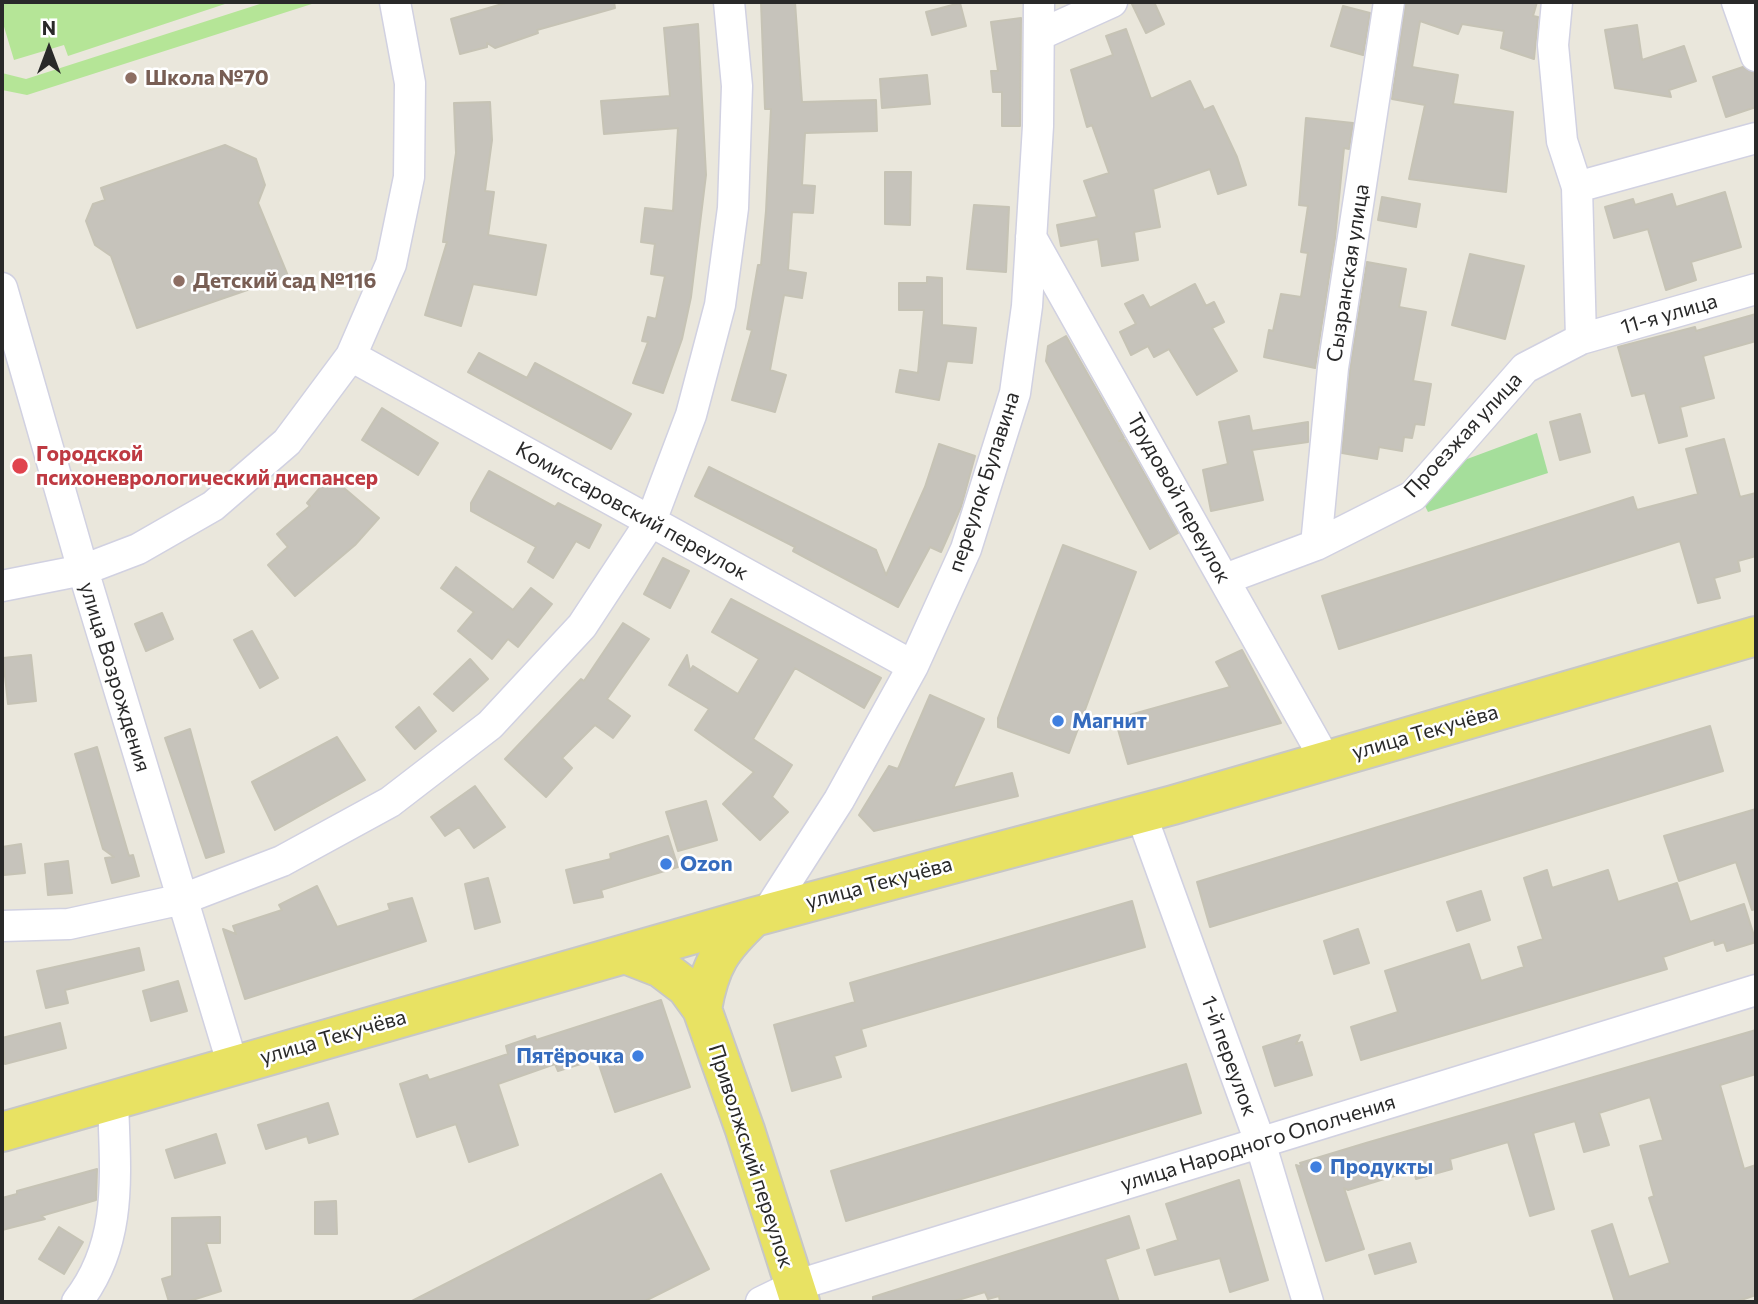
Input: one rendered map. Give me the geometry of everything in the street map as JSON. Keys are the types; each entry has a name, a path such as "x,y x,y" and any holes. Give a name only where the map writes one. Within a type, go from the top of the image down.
{"main road":[{"name":"улица Текучёва","path":"2,1132 760,915 1140,814 1756,636"},
{"path":"702,1009 714,961 760,915"},
{"name":"Приволжский переулок","path":"625,954 661,968 686,987 702,1009 745,1130 785,1297"}],"street":[{"path":"2,586 83,570 138,549 213,506 287,442 351,356 391,264 410,177 410,83 395,2"},
{"path":"2,926 69,924 183,899 282,862 390,802 490,725 582,626 651,521 691,415 720,305 733,208 737,86 729,2"},
{"name":"переулок Булавина","path":"760,915 839,800 913,666 966,549 1015,393 1027,306 1039,2"},
{"path":"1039,35 1112,2"},
{"name":"Сызранская улица","path":"1316,545 1333,368 1389,2"},
{"path":"1557,2 1553,45 1562,141 1577,187 1581,339"},
{"path":"1737,2 1756,56"},
{"path":"1577,187 1756,138"},
{"name":"Трудовой переулок","path":"1031,237 1326,761"},
{"name":"улица Возрождения","path":"2,288 83,570 233,1066"},
{"name":"11-я улица","path":"1581,339 1756,289"},
{"name":"Проезжая улица","path":"1225,579 1316,545 1413,496 1525,368 1581,339"},
{"name":"Комиссаровский переулок","path":"351,356 913,666"},
{"name":"1-й переулок","path":"1140,814 1260,1142 1308,1302"},
{"name":"улица Народного Ополчения","path":"785,1297 1260,1142 1756,990"},
{"path":"84,1298 107,1249 116,1206 113,1100"}],"green space":[{"path":"2,2 231,2 68,56 64,45 14,60 2,20"},
{"path":"266,2 318,2 27,95 2,90 2,73 26,79"},
{"path":"1537,433 1548,473 1428,512 1424,504 1451,465"}],"building":[{"path":"509,2 614,2 615,8 537,30 538,33 495,48 487,43 487,47 460,54 451,19"},
{"path":"761,2 795,2 802,102 876,100 877,131 805,133 802,185 815,186 813,213 792,212 788,270 806,273 802,298 784,295 770,370 786,375 775,412 732,400 752,330 747,329 758,265 761,265 766,211 771,109 765,109"},
{"path":"1131,2 1154,2 1164,24 1146,33"},
{"path":"1406,2 1537,2 1533,16 1538,17 1534,59 1501,48 1504,31 1462,24 1458,34 1420,21 1412,67 1458,75 1453,104 1513,112 1506,192 1409,179 1425,105 1392,99"},
{"path":"960,3 966,26 932,35 926,12"},
{"path":"1343,6 1370,13 1363,55 1331,46"},
{"path":"1021,18 1020,126 1002,126 1002,92 993,92 991,71 998,71 991,22"},
{"path":"698,24 706,175 691,297 682,339 663,393 633,383 648,342 642,341 648,317 656,319 665,276 651,274 655,244 641,242 645,208 673,211 678,128 604,134 601,101 670,96 664,28"},
{"path":"1637,25 1642,60 1684,46 1696,81 1669,90 1671,97 1615,88 1605,30"},
{"path":"1126,29 1151,99 1190,81 1204,110 1213,106 1237,157 1246,185 1218,194 1210,169 1153,189 1160,227 1134,232 1138,260 1102,266 1098,239 1061,246 1057,225 1097,217 1084,181 1109,173 1092,125 1087,127 1071,70 1113,55 1106,36"},
{"path":"1743,67 1754,73 1756,107 1726,117 1713,77"},
{"path":"927,75 930,104 882,108 880,79"},
{"path":"490,102 492,140 485,191 494,192 488,235 546,245 536,295 473,284 461,326 425,315 447,242 443,242 456,153 454,103"},
{"path":"1306,118 1353,123 1349,149 1344,148 1335,238 1315,368 1264,357 1269,330 1273,331 1281,294 1301,297 1308,253 1301,252 1308,206 1299,205"},
{"path":"225,145 256,159 265,185 258,203 288,276 137,328 111,256 95,245 86,221 93,204 105,200 101,188"},
{"path":"885,172 911,172 910,225 885,224"},
{"path":"1725,192 1741,247 1691,262 1696,280 1666,290 1648,229 1614,238 1605,207 1633,199 1635,205 1672,194 1676,207"},
{"path":"1382,197 1420,204 1416,227 1378,220"},
{"path":"974,205 1009,207 1006,272 967,269"},
{"path":"1470,254 1524,266 1505,339 1452,325"},
{"path":"1367,262 1406,269 1399,307 1426,312 1413,381 1431,384 1424,425 1415,424 1412,438 1404,437 1402,451 1379,447 1377,459 1342,453 1350,370"},
{"path":"927,277 942,278 942,325 976,328 972,363 947,361 939,400 896,392 900,370 918,373 924,310 899,310 899,283 927,283"},
{"path":"1195,284 1206,306 1214,302 1224,322 1212,328 1237,371 1197,395 1169,349 1154,357 1148,346 1131,355 1120,332 1136,324 1125,304 1143,295 1150,308"},
{"path":"1756,314 1756,341 1703,356 1714,398 1680,407 1687,436 1659,443 1645,393 1632,396 1618,347 1695,327 1696,331"},
{"path":"1066,336 1124,438 1119,441 1125,440 1178,533 1150,549 1046,361 1048,346"},
{"path":"479,353 527,378 535,363 631,414 611,449 468,372"},
{"path":"382,408 438,443 418,475 362,440"},
{"path":"1580,414 1590,452 1560,460 1550,422"},
{"path":"1249,416 1252,431 1308,422 1308,442 1252,450 1263,500 1211,511 1203,470 1228,464 1219,422"},
{"path":"1724,439 1740,497 1756,493 1756,556 1738,561 1740,571 1714,578 1720,598 1698,603 1680,541 1339,649 1322,596 1633,497 1637,510 1698,494 1686,449"},
{"path":"939,444 975,456 961,507 941,552 930,547 898,607 793,551 795,547 695,496 709,467 876,550 886,575 925,487"},
{"path":"489,471 555,507 558,503 601,525 589,548 576,541 553,578 528,562 536,547 471,511 471,503"},
{"path":"330,476 379,518 355,545 295,596 268,565 288,547 277,534 310,506 307,503"},
{"path":"1063,545 1136,572 1069,753 998,727 998,718"},
{"path":"663,558 689,571 670,608 644,594"},
{"path":"456,567 513,610 531,588 552,604 518,647 508,639 492,659 458,631 474,612 441,588"},
{"path":"731,599 881,678 864,708 795,668 753,739 792,765 772,797 788,812 760,840 723,804 754,772 695,730 709,709 669,685 687,655 690,671 693,666 738,694 759,659 712,632"},
{"path":"162,613 173,639 146,651 135,624"},
{"path":"623,623 649,639 607,699 630,716 613,738 595,725 562,758 572,768 546,797 505,759 581,679 584,681"},
{"path":"252,631 278,678 260,688 234,640"},
{"path":"1242,650 1281,723 1128,764 1115,719 1230,687 1216,662"},
{"path":"31,655 36,701 8,704 3,658"},
{"path":"470,659 488,679 453,711 434,694"},
{"path":"930,695 984,719 953,788 1012,773 1018,796 874,831 859,815 889,766 898,769"},
{"path":"419,707 436,731 415,749 396,727"},
{"path":"1710,726 1723,771 1210,927 1197,882"},
{"path":"190,729 224,852 206,858 165,738"},
{"path":"337,737 365,780 275,830 252,782"},
{"path":"97,747 129,856 133,855 139,876 112,883 105,858 114,857 103,849 75,754"},
{"path":"475,786 505,827 474,848 459,827 445,836 431,817"},
{"path":"706,801 717,840 678,851 666,812"},
{"path":"1756,809 1756,909 1752,910 1736,862 1679,881 1664,836"},
{"path":"668,836 678,867 601,890 603,897 574,903 566,870 611,859 610,854"},
{"path":"21,844 25,873 4,875 2,847"},
{"path":"68,861 72,893 48,895 45,864"},
{"path":"1547,870 1552,888 1608,870 1618,902 1677,883 1690,922 1744,904 1756,942 1727,951 1724,942 1715,945 1714,940 1663,957 1667,969 1361,1060 1351,1027 1398,1012 1385,971 1469,944 1481,981 1524,967 1518,947 1543,939 1524,878"},
{"path":"488,878 500,922 475,929 465,884"},
{"path":"317,886 337,927 390,910 388,904 412,898 426,941 245,999 223,929 236,934 233,926 282,910 279,905"},
{"path":"1481,891 1490,920 1457,931 1447,902"},
{"path":"1132,901 1145,947 861,1029 866,1046 834,1056 841,1077 792,1091 774,1025 855,1002 850,983"},
{"path":"1358,929 1369,963 1334,974 1324,941"},
{"path":"139,948 144,970 65,990 68,1003 46,1008 37,971"},
{"path":"178,981 187,1011 151,1021 143,991"},
{"path":"661,1000 690,1087 615,1112 597,1059 558,1071 555,1064 498,1084 518,1145 469,1162 456,1124 417,1137 400,1084 427,1075 429,1080 508,1054 506,1046 535,1036 536,1040"},
{"path":"60,1023 66,1048 5,1064 2,1038"},
{"path":"1756,1030 1756,1074 1720,1085 1744,1169 1756,1165 1756,1295 1735,1302 1615,1302 1592,1231 1612,1224 1629,1277 1670,1263 1649,1198 1654,1196 1640,1146 1663,1140 1650,1097 1599,1113 1609,1145 1584,1152 1575,1121 1533,1133 1554,1209 1530,1216 1508,1142 1450,1159 1452,1169 1416,1179 1414,1170 1348,1190 1344,1188 1364,1249 1326,1261 1296,1165 1302,1167 1300,1163 1366,1143"},
{"path":"1300,1035 1296,1044 1302,1042 1312,1075 1275,1086 1263,1047"},
{"path":"1186,1064 1201,1113 846,1221 831,1171"},
{"path":"328,1103 338,1134 309,1143 307,1136 266,1149 258,1125"},
{"path":"216,1134 225,1163 175,1178 166,1150"},
{"path":"97,1169 96,1200 41,1216 45,1219 2,1230 2,1198 17,1194 17,1191"},
{"path":"661,1174 709,1269 643,1302 410,1302"},
{"path":"1239,1180 1268,1280 1230,1292 1220,1258 1155,1275 1147,1250 1178,1240 1166,1204"},
{"path":"336,1201 337,1234 315,1234 315,1202"},
{"path":"1129,1216 1139,1248 1105,1259 1119,1302 1000,1302 999,1296 988,1299 985,1292 951,1302 873,1302 873,1297"},
{"path":"220,1217 220,1243 206,1243 221,1291 186,1302 169,1302 162,1279 172,1276 172,1218"},
{"path":"59,1227 83,1242 64,1274 39,1259"},
{"path":"1410,1243 1416,1262 1375,1274 1369,1255"}],"place":[{"name":"Школа №70","path":"131,78"},
{"name":"Детский сад №116","path":"179,281"},
{"name":"Городской психоневрологический диспансер","path":"20,466"},
{"name":"Магнит","path":"1058,721"},
{"name":"Ozon","path":"666,864"},
{"name":"Пятёрочка","path":"638,1056"},
{"name":"Продукты","path":"1316,1167"}]}
